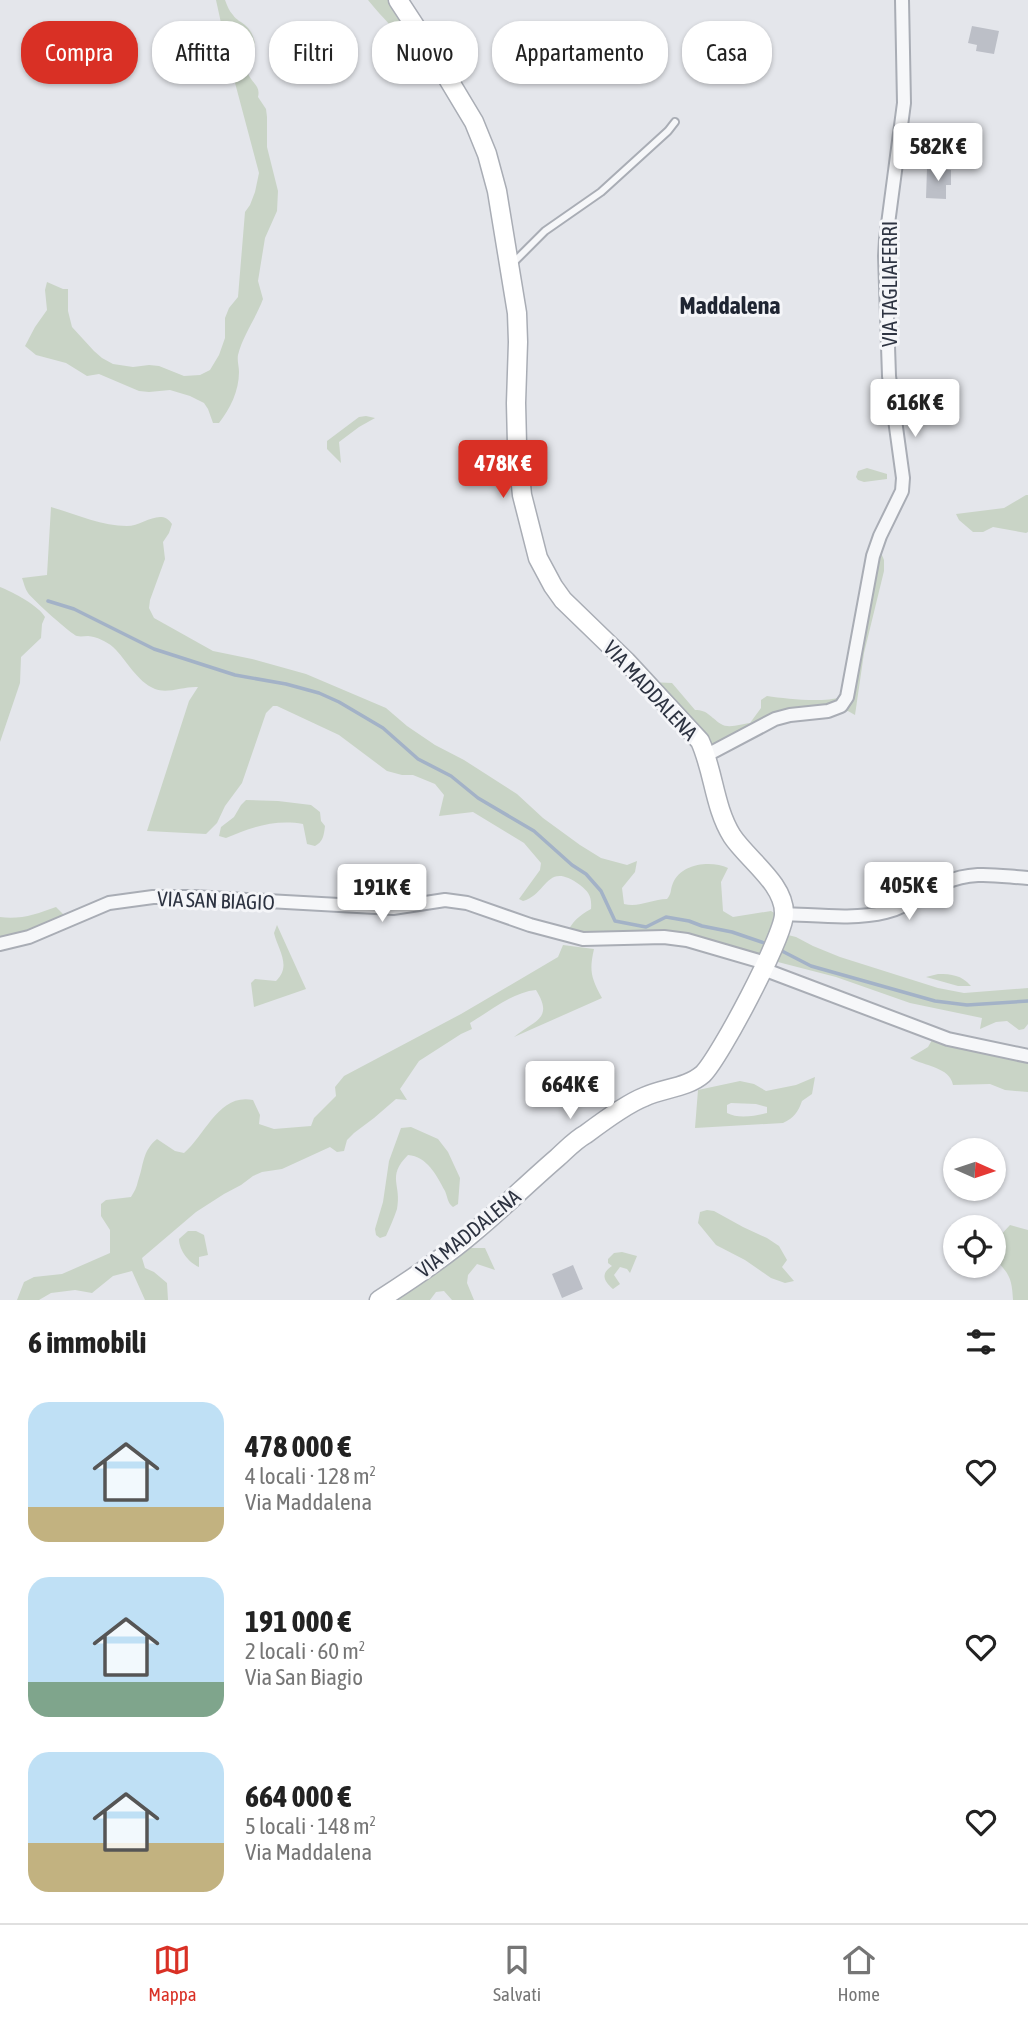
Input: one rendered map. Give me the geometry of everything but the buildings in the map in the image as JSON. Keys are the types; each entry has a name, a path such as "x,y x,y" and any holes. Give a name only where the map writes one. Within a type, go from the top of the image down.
{"street":[{"name":"VIA MADDALENA","path":"379,1300 414,1278 474,1233 583,1135 643,1097 689,1083 702,1074 726,1041 765,964 785,914 779,891 733,838 724,822 707,755 700,741 626,661 563,600 538,558 522,495 516,403 518,332 497,191 476,127 398,0"},
{"name":"VIA TAGLIAFERRI","path":"707,755 775,719 828,711 841,706 847,697 873,556 902,491 903,478 889,376 885,256 904,103 902,0"},
{"path":"785,914 850,916 884,913 905,906 944,883 974,874 1028,878"},
{"name":"VIA SAN BIAGIO","path":"0,944 29,937 109,904 153,897 393,908 445,901 467,902 530,925 583,939 664,937 704,943 765,964 948,1039 1028,1056"}],"lane":[{"path":"510,266 545,231 601,192 675,122"}],"green space":[{"path":"216,0 225,0 228,8 240,21 221,21"},
{"path":"368,0 390,0 403,21 386,21"},
{"path":"235,84 255,84 258,97 266,109 267,147 278,191 277,211 265,238 258,281 263,299 238,355 239,379 233,399 219,423 213,423 204,403 190,396 170,390 139,391 99,374 87,376 66,363 36,355 25,346 47,310 47,282 68,289 68,311 72,327 94,351 113,364 133,367 159,366 184,376 200,375 210,370 225,338 225,318 238,297 245,212 255,192 259,173"},
{"path":"359,417 375,418 339,442 341,463 327,449 327,441"},
{"path":"867,468 887,474 887,479 864,482 858,480 858,471"},
{"path":"1026,495 1026,533 993,527 983,532 973,532 956,514 1004,508"},
{"path":"51,507 98,522 127,526 157,517 168,519 172,524 163,542 165,559 150,600 149,608 154,618 213,651 306,674 386,708 435,745 517,794 543,818 601,858 627,865 637,861 635,872 622,888 624,904 635,905 667,899 677,876 690,867 714,864 728,868 721,882 723,911 733,917 771,911 776,914 765,952 757,958 704,942 567,934 576,919 591,909 589,895 580,885 569,878 554,877 531,897 523,901 519,899 540,870 541,863 524,843 473,812 439,816 444,795 435,784 413,775 387,771 339,735 277,706 273,706 266,713 242,783 225,806 217,823 206,834 147,831 189,701 198,687 165,691 155,689 137,676 110,645 95,637 74,634 28,593 22,578 47,575"},
{"path":"879,548 884,560 884,571 864,653 855,715 848,711 843,712 849,704"},
{"path":"0,587 32,604 45,617 41,638 21,657 20,683 0,742"},
{"path":"649,682 672,683 695,710 706,713 727,726 750,723 761,708 761,700 767,696 815,700 841,697 838,706 774,717 710,752"},
{"path":"246,800 311,805 320,812 325,826 324,835 315,846 307,844 303,824 283,823 245,830 226,838 219,836 221,827 234,817"},
{"path":"56,907 66,917 45,927 0,938 0,917 21,917"},
{"path":"277,925 306,989 254,1007 251,983 255,979 276,981 283,970 274,933"},
{"path":"784,934 840,957 938,988 964,993 1028,988 1028,1024 1019,1030 1007,1021 996,1022 980,1029 982,1018 910,1003 836,977 774,961"},
{"path":"563,945 594,949 592,974 602,998 514,1037 540,1018 543,1007 536,990 510,998 470,1023 472,1029 419,1061 400,1089 407,1100 396,1099 354,1133 347,1140 344,1151 337,1152 330,1147 282,1169 262,1172 196,1212 142,1258 145,1268 167,1283 168,1300 145,1300 132,1271 113,1276 92,1293 75,1290 51,1293 39,1300 17,1300 24,1282 34,1277 62,1274 110,1253 110,1230 101,1216 101,1204 106,1200 131,1197 146,1153 157,1139 175,1151 184,1153 222,1109 241,1099 253,1100 260,1115 259,1124 274,1129 311,1126 314,1118 336,1096 335,1087 344,1076 461,1014 558,957"},
{"path":"938,974 956,976 971,986 958,986 926,977"},
{"path":"932,1040 1028,1061 1028,1092 1005,1090 990,1084 953,1085 947,1074 910,1058 928,1047"},
{"path":"815,1077 812,1094 802,1101 793,1117 783,1123 695,1128 698,1090 740,1081 754,1084 766,1091 796,1085","holes":["731,1103 767,1107 767,1113 752,1116 727,1113 727,1105"]},
{"path":"411,1127 438,1139 448,1152 460,1178 458,1204 453,1207 439,1179 426,1163 408,1155 396,1175 397,1209 386,1236 380,1238 375,1229 383,1202 389,1161 401,1128"},
{"path":"714,1211 779,1246 787,1260 782,1267 794,1281 785,1283 771,1278 716,1245 698,1223 700,1212"},
{"path":"1010,1225 1028,1230 1028,1300 1013,1300 1012,1287 1006,1272 1006,1229"},
{"path":"188,1231 204,1235 208,1255 199,1257 199,1267 188,1259 181,1247 179,1239"},
{"path":"464,1248 485,1248 495,1270 477,1264 468,1275 467,1283 474,1300 452,1300 444,1291 436,1292 430,1300 396,1300"},
{"path":"614,1253 637,1256 630,1273 620,1267 614,1275 620,1284 613,1289 605,1278 606,1272 612,1266 608,1259"}],"waterway":[{"path":"48,601 74,609 154,649 235,675 319,693 339,702 383,728 418,759 451,776 478,798 534,831 586,874 601,891 615,921 646,927 666,917 732,932 770,945"},
{"path":"780,950 811,966 935,1001 967,1005 1028,1001"}],"district":[{"name":"Maddalena","path":"730,305"}]}
